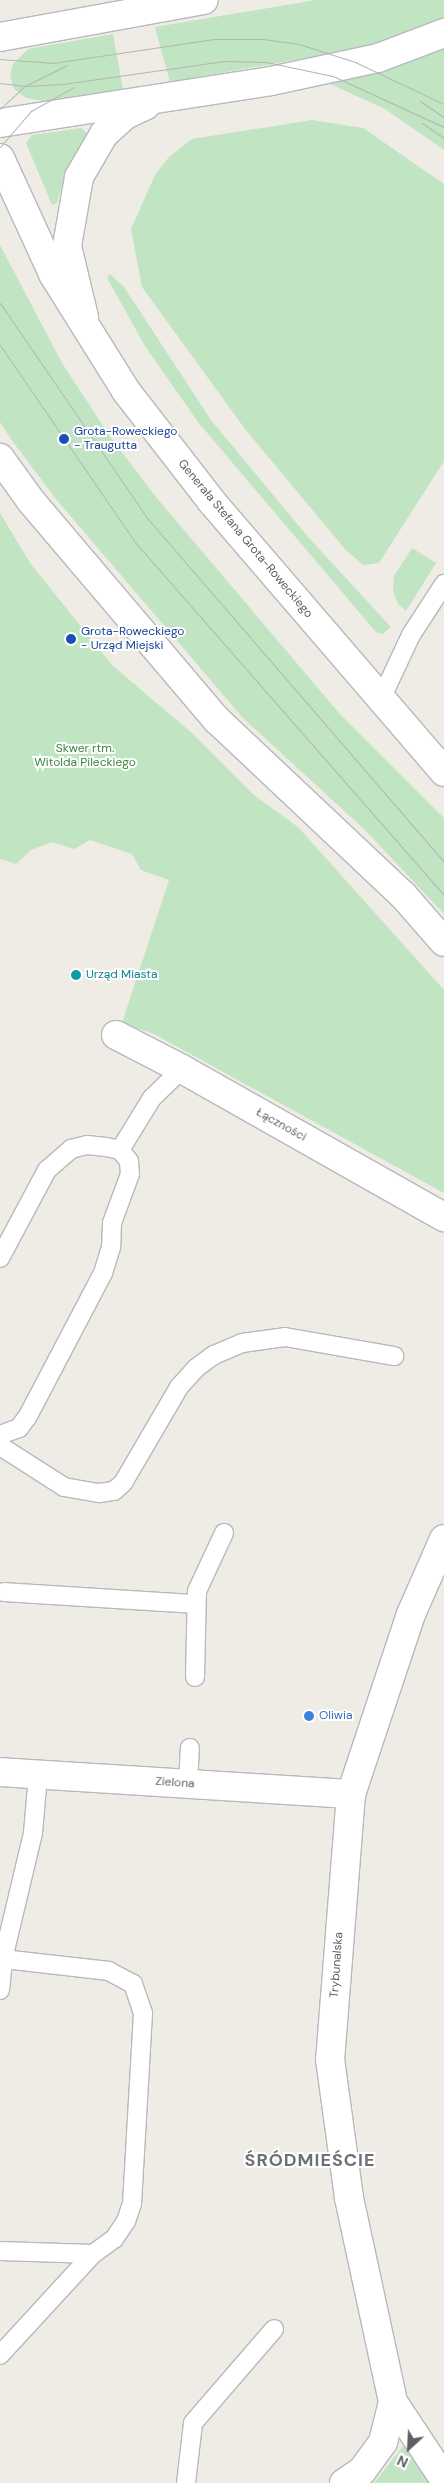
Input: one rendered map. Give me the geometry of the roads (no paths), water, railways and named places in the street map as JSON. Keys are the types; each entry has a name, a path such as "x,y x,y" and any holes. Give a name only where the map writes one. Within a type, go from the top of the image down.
{"street":[{"path":"0,37 204,0"},
{"path":"0,123 271,81 378,58 444,33"},
{"path":"90,335 74,282 68,246 78,177 104,134 125,115 158,99"},
{"name":"Generała Stefana Grota-Roweckiego","path":"0,158 53,274 90,335 168,447 380,699 444,772"},
{"path":"0,458 31,502 217,720 403,895 444,942"},
{"name":"Łączności","path":"116,1035 182,1069 444,1217"},
{"name":"Trybunalska","path":"393,2402 349,2198 330,2059 350,1794 411,1614 444,1539"},
{"name":"Zielona","path":"0,1772 350,1794"},
{"path":"393,2402 444,2479"},
{"path":"344,2483 362,2471 383,2442 393,2402"}],"lane":[{"path":"380,699 411,635 444,584"},
{"path":"120,1150 152,1098 182,1069"},
{"path":"0,1258 47,1170 59,1158 71,1149 87,1145 120,1150 129,1161 130,1174 112,1223 108,1259 19,1428 17,1448 26,1464"},
{"path":"0,1446 64,1488 99,1493 114,1491 123,1483 179,1387 196,1368 242,1343 264,1338 301,1339 394,1356"},
{"path":"0,1435 19,1428"},
{"path":"195,1677 196,1604 200,1578 224,1533"},
{"path":"4,1592 196,1604"},
{"path":"188,1784 190,1748"},
{"path":"0,1990 4,1958 33,1833 38,1775"},
{"path":"0,2355 93,2254 114,2239 126,2222 132,2204 143,2013 139,1996 132,1984 109,1971 4,1958"},
{"path":"0,2251 93,2254"},
{"path":"186,2483 193,2423 274,2329"}],"tram line":[{"path":"0,59 53,63 214,39 263,39 299,44 355,62 444,104"},
{"path":"0,83 25,86 63,84 224,61 266,62 333,76 444,127"},
{"path":"0,109 25,86 67,65"},
{"path":"0,147 31,111 74,87"},
{"path":"420,101 444,117"},
{"path":"422,123 444,138"},
{"path":"0,303 148,519 444,862"},
{"path":"0,345 134,541 444,895"}],"place":[{"name":"Grota-Roweckiego - Traugutta","path":"64,439"},
{"name":"Grota-Roweckiego - Urząd Miejski","path":"71,639"},
{"name":"Urząd Miasta","path":"76,975"},
{"name":"Oliwia","path":"309,1716"}],"district":[{"name":"ŚRÓDMIEŚCIE","path":"310,2160"}],"park label":[{"name":"Skwer rtm. Witolda Pileckiego","path":"85,756"}]}
